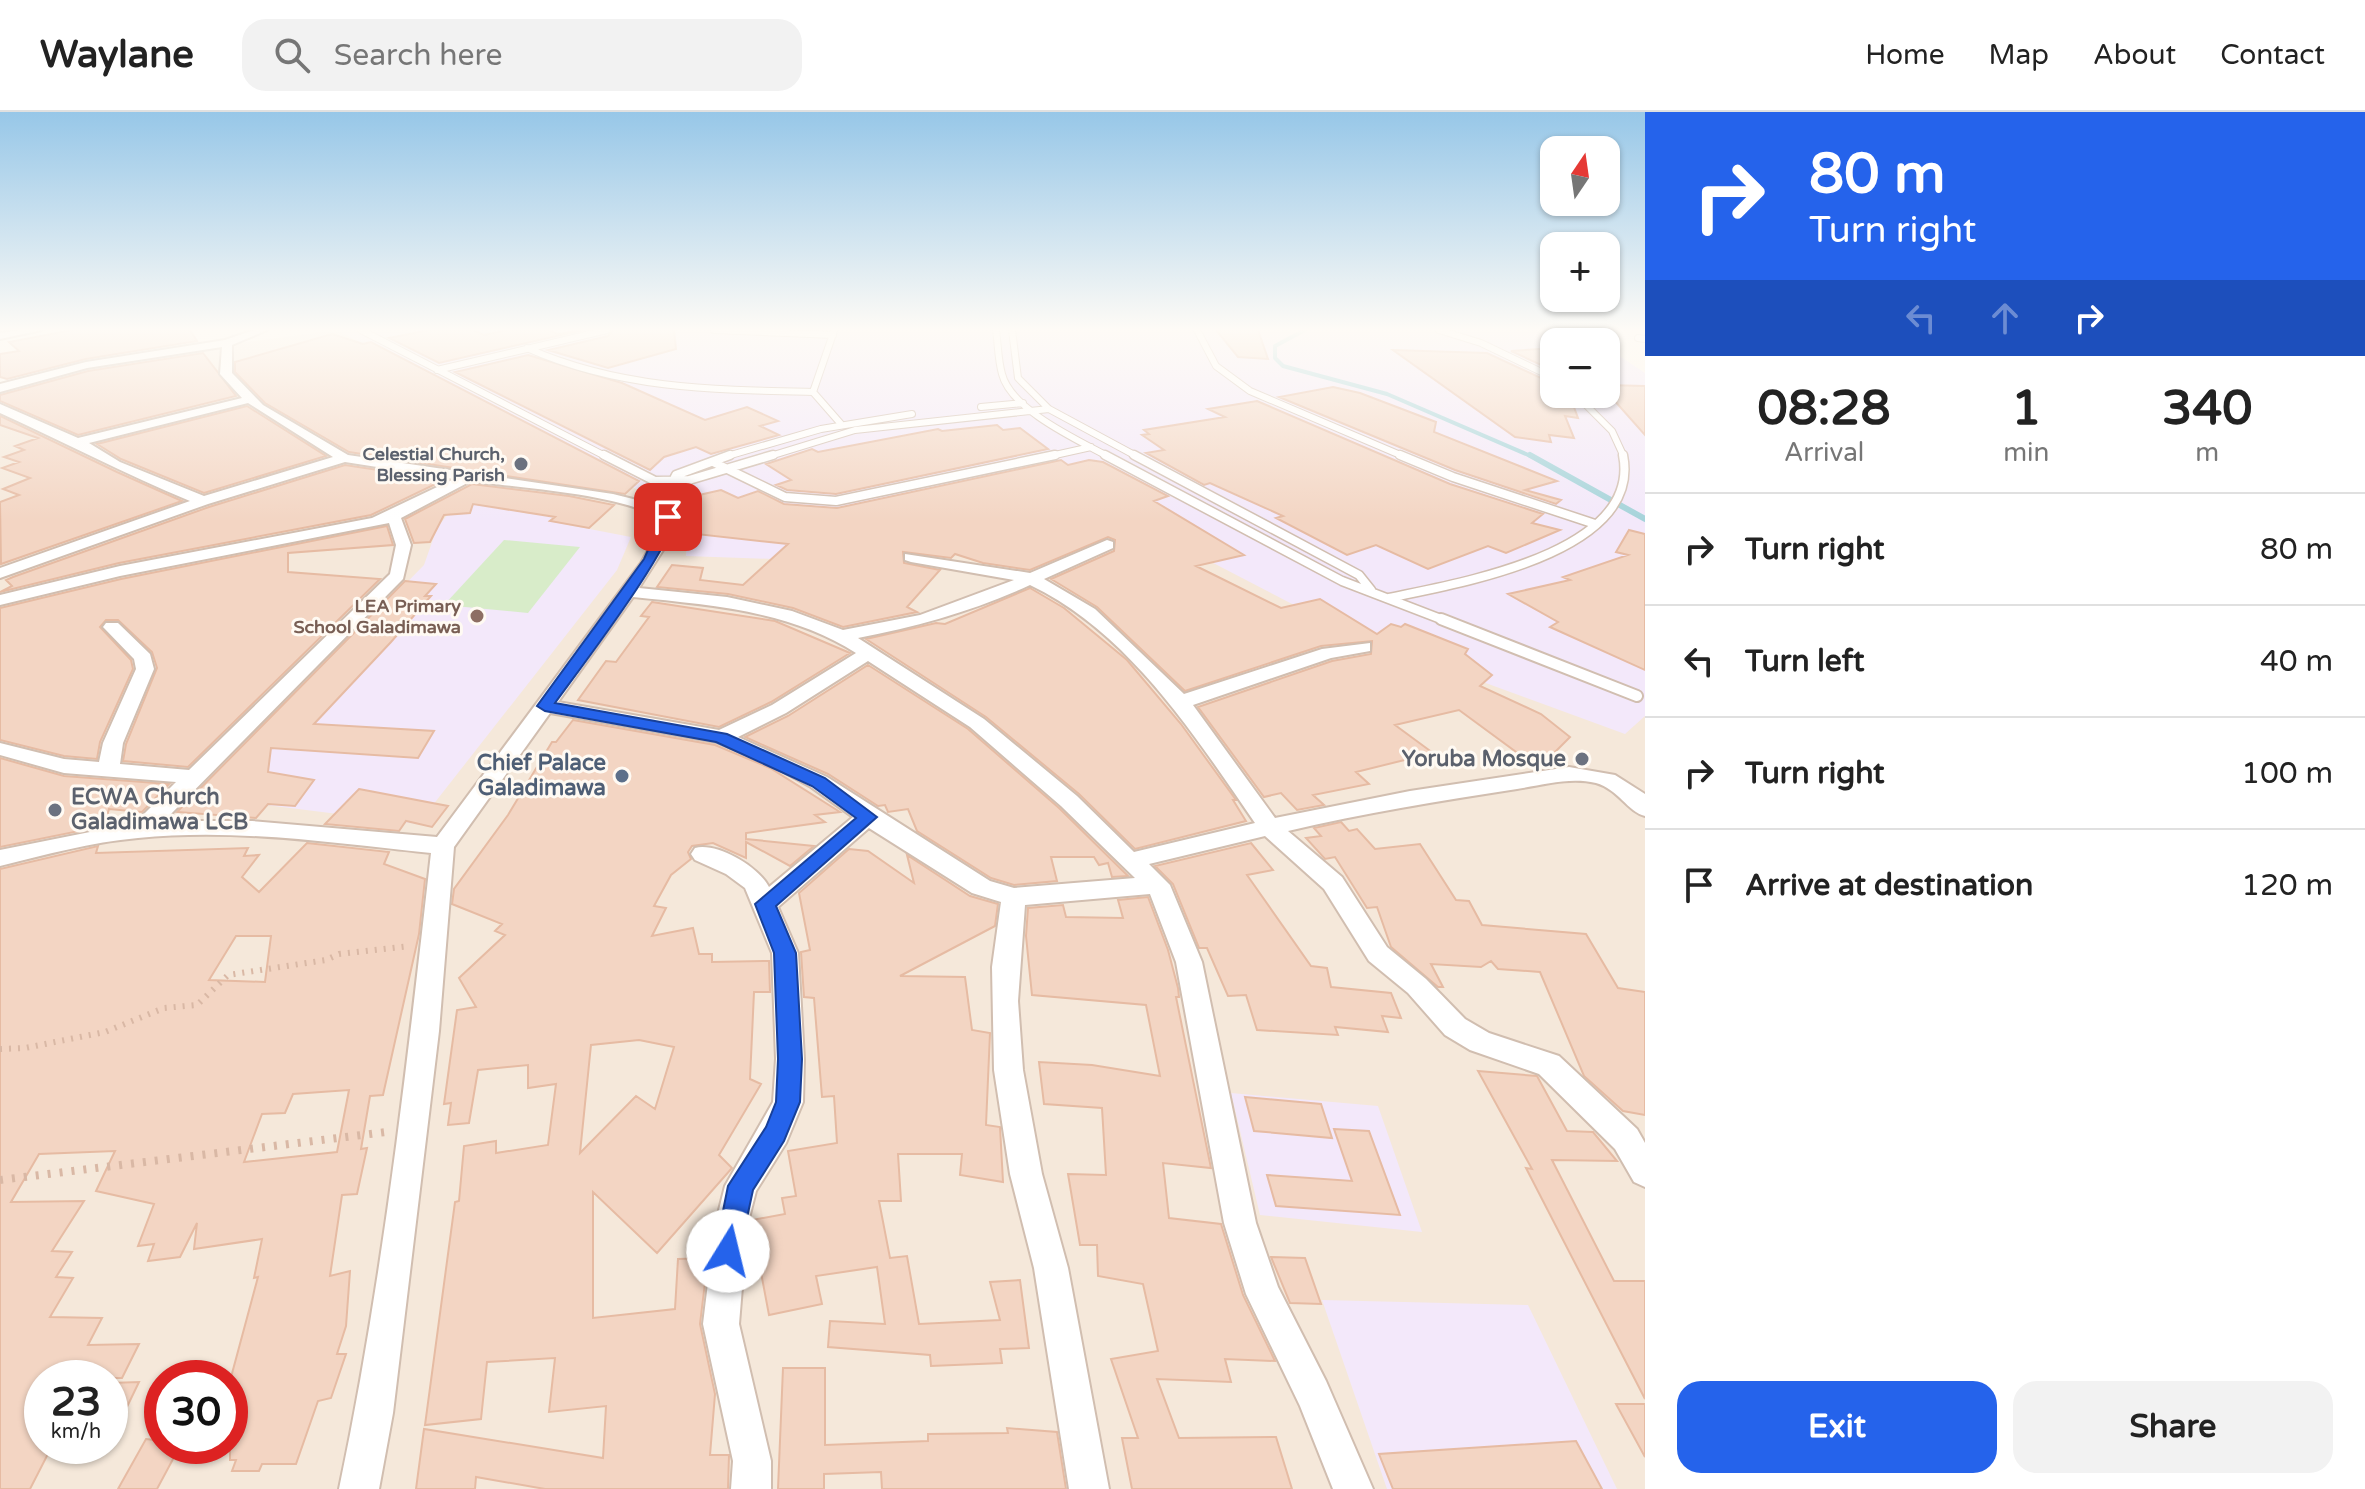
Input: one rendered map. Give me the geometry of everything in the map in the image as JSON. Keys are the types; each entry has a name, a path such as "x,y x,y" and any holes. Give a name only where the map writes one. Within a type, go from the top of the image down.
{"street":[{"path":"246,394 344,458 613,498 663,512 669,524 628,592 443,846 435,943 374,1413 359,1489"},
{"path":"78,442 251,399"},
{"path":"0,408 78,442 115,465 203,501"},
{"path":"0,421 20,417"},
{"path":"0,573 203,501 344,458"},
{"path":"0,600 120,571 271,544 392,517 466,478"},
{"path":"141,830 397,576 403,564 403,537 399,523 392,517"},
{"path":"842,636 957,609 1107,545"},
{"path":"911,557 1028,578 1060,593 1089,613 1181,702 1269,827 1333,883 1378,954 1417,986 1455,1027 1480,1042 1549,1065 1626,1139 1645,1172"},
{"path":"628,592 727,602 786,615 842,636 977,723 1069,801 1129,861 1158,885 1189,962 1240,1223 1263,1294 1313,1394 1353,1489"},
{"path":"108,771 113,743 145,669 143,658 112,627"},
{"path":"1181,702 1328,653 1364,647"},
{"path":"721,737 779,709 868,653"},
{"path":"545,706 721,737 819,782 868,817 981,887 1014,897 1158,885"},
{"path":"0,749 64,766 192,777"},
{"path":"1129,861 1269,827 1459,790 1566,775 1589,776 1620,785 1637,796 1645,809"},
{"path":"765,904 868,817"},
{"path":"0,858 88,837 141,830 248,831 443,846"},
{"path":"703,854 747,876 765,904 785,953 790,1059 788,1102 775,1133 741,1186 731,1226 721,1324 752,1461 751,1489"},
{"path":"1014,897 1005,948 1002,1015 1011,1097 1026,1177 1051,1265 1066,1375 1089,1489"}],"lane":[{"path":"484,394 645,477 673,481 729,468 855,430 1049,409"},
{"path":"815,394 841,424"},
{"path":"1013,394 1030,410 1091,447 1317,569 1637,696"},
{"path":"1032,394 1049,409 1359,575 1371,591"},
{"path":"1258,394 1453,477 1595,524"},
{"path":"673,481 676,475 713,462 841,424 1039,402"},
{"path":"1389,598 1527,564 1567,546 1595,524 1620,492 1628,470 1619,441 1588,408"},
{"path":"713,462 785,497 836,501 1091,447"}],"path":[{"path":"0,1049 25,1048 105,1032 164,1008 197,1005 228,975 326,960 339,954 435,943"},
{"path":"0,1180 99,1165 411,1129"}],"shaded area":[{"path":"0,394 459,394 691,518 686,555 1078,508 1645,716 1645,1489 0,1489"},
{"path":"458,394 1540,394 1540,408 1620,408 1620,394 1645,394 1645,716 1625,734 1346,632 1142,526 775,559 686,556 690,517"},
{"name":"LEA Primary School Galadimawa","path":"459,500 530,514 535,509 556,514 548,521 631,537 617,570 418,824 210,798 328,663 424,565 437,528"},
{"path":"1231,1093 1378,1106 1422,1232 1260,1215"},
{"path":"1322,1300 1528,1305 1617,1489 1387,1489"}],"green space":[{"path":"504,540 580,547 528,613 444,605"}],"building":[{"path":"257,394 472,394 639,481 625,494 349,452 265,403"},
{"path":"499,394 647,394 705,420 747,407 778,421 760,426 779,435 711,454 696,447 664,457 650,470"},
{"path":"1363,394 1436,422 1434,432 1557,481 1525,490 1561,500 1556,504 1455,470 1279,397"},
{"path":"1455,394 1540,394 1540,408 1574,408 1578,418 1565,416 1574,438 1549,435 1551,442 1515,437"},
{"path":"1620,394 1645,394 1645,435 1620,407"},
{"path":"0,395 236,396 78,435 0,401"},
{"path":"1257,401 1450,484 1543,514 1532,523 1560,530 1506,553 1488,546 1428,569 1376,545 1347,555 1276,518 1283,516 1210,483 1204,485 1146,453 1164,450 1142,435 1149,434 1144,430 1225,417 1208,409"},
{"path":"247,406 326,456 204,493 121,459 97,444"},
{"path":"0,416 182,501 1,564 0,502 19,495 3,489 30,478 2,468 19,462 4,457 24,450 15,446 38,438 0,425"},
{"path":"997,425 1003,430 1020,428 1048,449 836,494 787,490 776,485 791,480 766,464 812,449 818,452 938,429"},
{"path":"1061,460 1068,465 1089,460 1103,462 1168,496 1154,501 1244,555 1196,566 1281,608 1320,599 1377,634 1391,624 1401,627 1405,624 1468,649 1465,654 1492,675 1480,686 1541,714 1570,737 1553,754 1527,760 1459,710 1395,725 1433,753 1356,772 1369,784 1313,795 1324,805 1297,810 1281,793 1264,797 1198,707 1332,661 1371,654 1372,641 1321,646 1185,691 1097,607 1051,579 1114,551 1115,540 1108,537 1030,570 983,563 955,554 951,558 903,552 904,563 940,570 907,607 917,612 843,627 793,608 728,594 657,587 672,565 703,568 700,580 743,585 788,544 696,534 701,521 670,505 699,495 721,490 738,498 758,491 784,504 837,508"},
{"path":"345,465 444,480 371,515 119,563 0,592 12,586 6,580 13,577 209,507"},
{"path":"472,484 614,505 589,528 550,521 555,517 473,504 470,513 444,515 430,542 414,543 405,519"},
{"path":"387,526 393,545 288,553 288,572 380,579 188,767 123,761 126,744 157,668 152,652 118,620 106,620 100,627 131,660 133,669 100,742 97,759 64,756 0,740 0,608 121,579"},
{"path":"1629,530 1645,534 1645,670 1550,627 1558,622 1508,594 1570,580 1563,577 1628,555 1616,552"},
{"path":"405,581 436,584 425,596 431,596 391,642 314,724 434,731 418,758 271,748 268,772 314,780 295,806 268,804 256,818 177,812"},
{"path":"1030,588 1064,608 1127,660 1181,724 1236,800 1233,800 1246,821 1135,849 1079,794 986,717 866,639 936,623 945,624"},
{"path":"652,602 775,621 850,653 771,702 719,727 578,700 606,661 616,662 649,617 641,616"},
{"path":"868,665 968,729 1059,808 1128,876 1112,877 1108,863 1099,865 1094,857 1051,857 1057,881 1014,885 991,878 917,831 908,809 888,812 885,805 878,806 828,774 745,737 788,716"},
{"path":"573,720 715,745 770,768 840,812 815,815 825,822 746,833 746,839 814,846 790,866 746,842 746,858 713,843 692,846 688,852 691,859 671,875 654,906 666,908 652,936 693,928 699,954 712,954 712,962 769,961 770,992 754,992 750,1079 761,1084 719,1155 732,1168 657,1253 593,1192 593,1318 675,1309 678,1259 708,1258 700,1324 715,1394 710,1455 729,1455 728,1489 545,1489 476,1477 475,1489 416,1489 424,1429 603,1458 606,1406 549,1412 555,1358 487,1362 481,1419 425,1425 455,1202 459,1201 464,1146 496,1141 496,1153 548,1145 556,1084 528,1088 528,1065 478,1070 469,1123 448,1125 451,1103 444,1104 457,1010 476,1007 459,978 505,935 495,931 502,924 452,904 454,889 508,815 552,742 556,742","holes":["639,1040 674,1047 655,1109 636,1096 580,1153 591,1045"]},
{"name":"ECWA Church Galadimawa LCB","path":"0,758 64,776 169,784 142,812 109,809 104,826 0,847"},
{"path":"359,789 448,806 432,827 406,821 399,831 325,824"},
{"path":"1341,822 1349,831 1357,829 1375,849 1420,844 1456,900 1469,901 1482,925 1586,934 1618,988 1645,992 1645,1115 1623,1111 1584,1076 1540,972 1498,969 1491,961 1481,967 1431,964 1443,987 1438,987 1391,947 1377,907 1367,908 1335,857 1325,859 1306,838 1321,836 1314,828"},
{"path":"307,843 389,852 384,864 425,879 419,934 383,1095 370,1096 361,1149 367,1148 357,1194 342,1195 330,1276 350,1271 346,1326 337,1354 346,1354 331,1398 318,1401 296,1464 262,1464 259,1471 232,1471 235,1464 248,1464 248,1360 236,1360 258,1277 254,1278 262,1239 194,1249 197,1223 180,1257 148,1261 154,1244 138,1246 154,1204 96,1191 115,1151 39,1154 11,1202 84,1201 52,1251 72,1252 56,1277 73,1278 50,1317 102,1318 88,1345 139,1344 128,1366 128,1360 24,1360 24,1464 43,1464 30,1489 0,1489 0,869 98,846 96,853 248,848 244,856 259,855 242,877 259,892","holes":["236,936 271,936 265,982 209,980","349,1090 337,1152 244,1162 262,1114 285,1113 293,1094"]},
{"path":"1251,843 1273,870 1247,875 1311,966 1327,968 1331,987 1391,993 1401,1018 1382,1016 1388,1032 1335,1027 1338,1035 1257,1030 1246,995 1228,996 1207,948 1199,948 1173,884 1155,866"},
{"path":"849,849 868,851 914,883 907,855 970,896 998,904 995,926 900,976 965,977 972,1030 990,1033 986,1125 1000,1127 1003,1182 960,1175 962,1154 898,1154 901,1201 879,1201 890,1258 907,1256 919,1324 1000,1320 990,1282 1020,1280 1029,1348 1000,1349 1002,1363 931,1366 930,1355 828,1347 830,1321 885,1324 877,1267 816,1276 822,1304 769,1315 756,1246 748,1247 752,1220 785,1214 782,1198 796,1196 788,1151 837,1143 834,1096 822,1097 814,998 804,997 801,952 810,950 799,893"},
{"path":"1148,897 1168,950 1178,988 1179,997 1176,997 1211,1168 1163,1163 1169,1218 1221,1224 1243,1295 1275,1361 1225,1359 1231,1382 1157,1379 1179,1438 1276,1437 1292,1489 1132,1489 1122,1438 1138,1438 1111,1359 1158,1351 1143,1284 1098,1276 1097,1245 1080,1245 1068,1174 1106,1175 1102,1108 1044,1104 1039,1062 1092,1065 1160,1076 1146,1005 1032,995 1026,936 1028,908 1063,905 1066,917 1123,918 1118,900"},
{"path":"1478,1071 1537,1076 1567,1131 1593,1132 1617,1161 1552,1160 1614,1281 1645,1281 1645,1399 1526,1168 1532,1169"},
{"path":"1245,1097 1321,1104 1332,1138 1254,1131"},
{"path":"1334,1129 1369,1131 1400,1215 1276,1206 1267,1175 1352,1181"},
{"path":"1271,1257 1305,1258 1321,1304 1290,1303"},
{"path":"783,1368 825,1368 825,1445 928,1441 928,1434 1008,1433 1007,1428 1057,1432 1066,1489 882,1489 881,1472 824,1474 824,1489 778,1489"},
{"path":"128,1382 139,1382 128,1405"},
{"path":"1616,1404 1645,1404 1645,1457"},
{"path":"1576,1441 1602,1489 1393,1489 1379,1454"},
{"path":"144,1443 144,1464 170,1464 157,1489 118,1489"}],"waterway":[{"path":"1388,394 1533,457"},
{"path":"1530,455 1645,519"}],"place":[{"name":"Celestial Church, Blessing Parish","path":"521,464"},
{"name":"LEA Primary School Galadimawa","path":"477,616"},
{"name":"Yoruba Mosque","path":"1582,759"},
{"name":"Chief Palace Galadimawa","path":"622,776"},
{"name":"ECWA Church Galadimawa LCB","path":"55,810"}],"route":[{"path":"668,517 669,524 650,560 545,706 721,737 778,760 819,782 868,817 765,904 785,953 785,1005 790,1059 788,1102 783,1119 741,1186 728,1251"}]}
